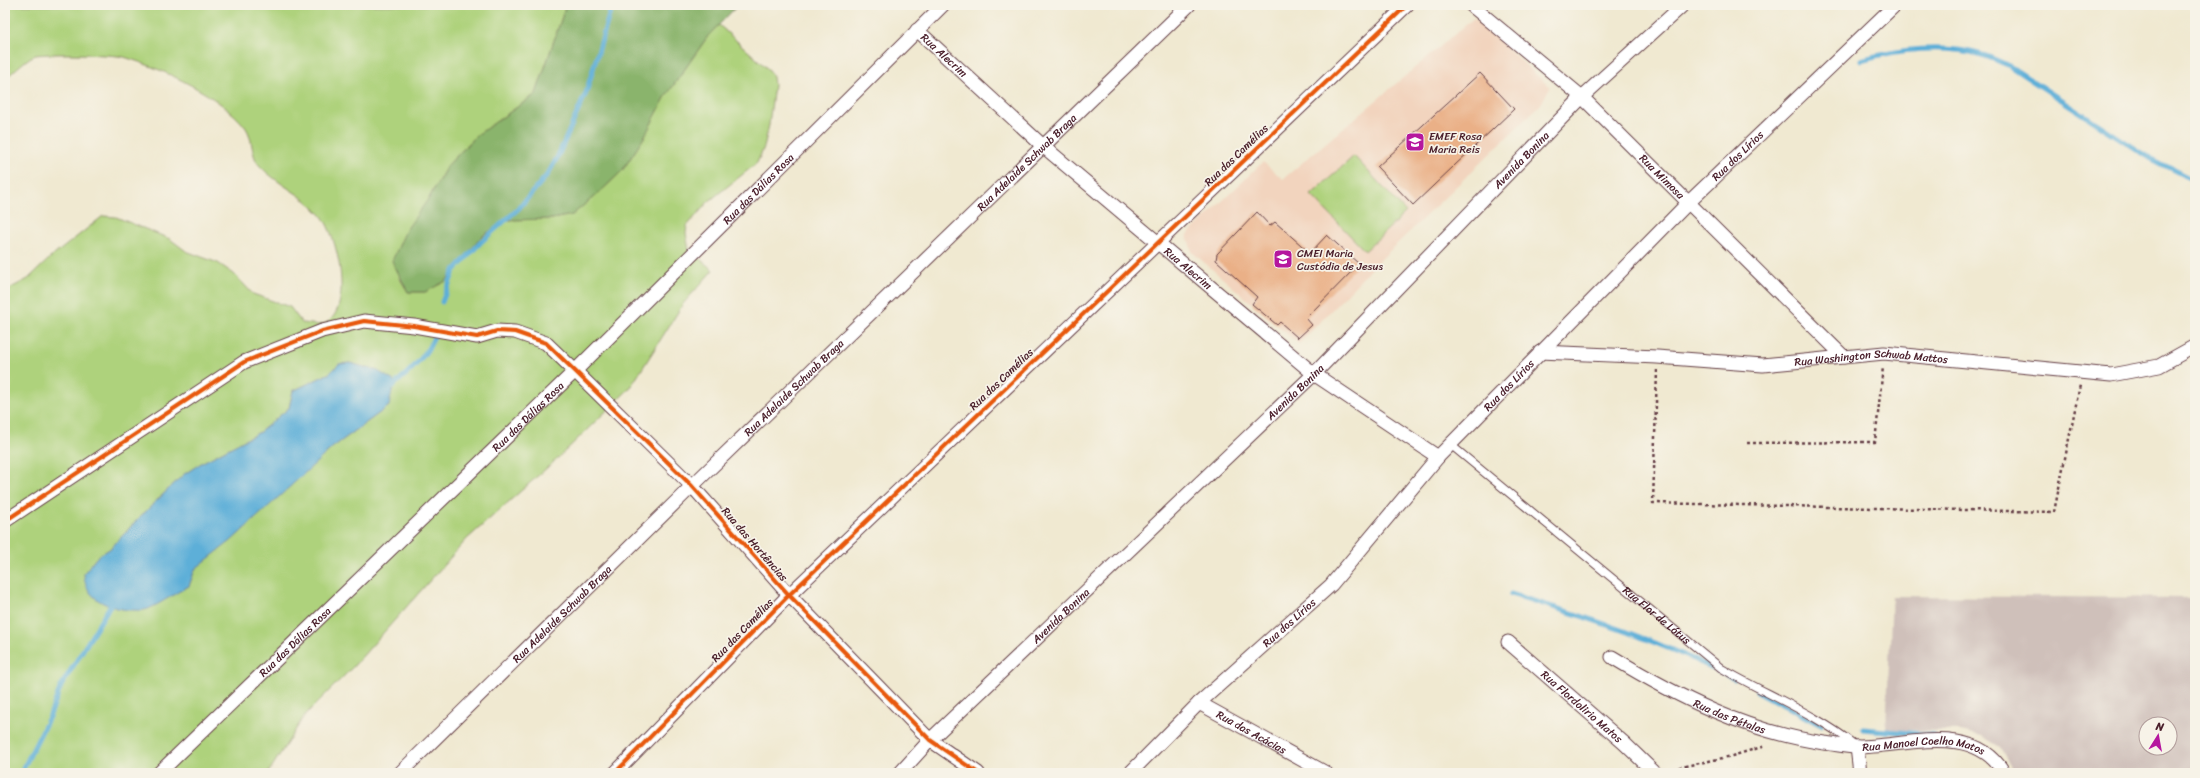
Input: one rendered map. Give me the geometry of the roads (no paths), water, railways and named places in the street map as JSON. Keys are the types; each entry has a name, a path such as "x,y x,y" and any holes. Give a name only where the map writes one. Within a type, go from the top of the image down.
{"street":[{"name":"Rua das Dálias Rosa","path":"159,773 575,371 943,5"},
{"name":"Rua Adelaide Schwab Braga","path":"400,773 692,486 1190,5"},
{"name":"Rua das Camélias","path":"615,773 789,595 1407,5"},
{"name":"Rua Mimosa","path":"1471,5 1582,97 1844,357"},
{"name":"Avenida Bonina","path":"900,773 930,740 1314,374 1582,97 1683,5"},
{"name":"Rua dos Lírios","path":"1130,773 1199,703 1330,585 1438,457 1540,352 1688,203 1895,5"},
{"name":"Rua Alecrim","path":"917,30 1043,146 1314,374 1438,457"},
{"name":"Rua das Hortências","path":"5,521 244,362 322,331 364,321 414,326 477,337 498,331 515,332 546,343 692,486 789,595 930,740 978,773"},
{"name":"Rua Washington Schwab Mattos","path":"1540,352 1657,357 1763,365 1884,353 2111,375 2159,366 2195,346"},
{"name":"Rua Flordolirio Matos","path":"1508,642 1658,772"},
{"name":"Rua das Pétalas","path":"1612,657 1658,685 1702,706 1792,738 1857,747"},
{"name":"Rua das Acácias","path":"1199,703 1326,773"},
{"name":"Rua Manoel Coelho Matos","path":"1857,747 1931,740 1949,741 1973,746 1990,756 2004,773"},
{"path":"1857,747 1860,773"}],"lane":[{"name":"Rua Flor de Lótus","path":"1451,444 1721,668 1756,688 1804,712 1840,734 1857,747"}],"water":[{"path":"350,363 378,371 394,381 389,406 333,447 231,541 195,569 189,586 158,604 144,610 123,609 107,605 93,596 88,590 84,573 97,557 111,548 183,475 203,462 260,432 289,408 293,391 330,373 339,364"}],"waterway":[{"path":"442,302 454,271 480,243 518,209 548,174 557,158 586,93 612,5"},
{"path":"1861,60 1890,53 1921,49 1953,50 1989,57 2008,65 2150,158 2195,181"},
{"path":"389,389 421,358 431,344 435,335"},
{"path":"1511,594 1625,631 1680,653 1734,679"},
{"path":"21,773 50,715 61,686 113,601"},
{"path":"1757,691 1821,725"},
{"path":"1863,729 1934,735"}],"place":[{"name":"EMEF Rosa Maria Reis","path":"1415,142"},
{"name":"CMEI Maria Custódia de Jesus","path":"1283,259"}]}
